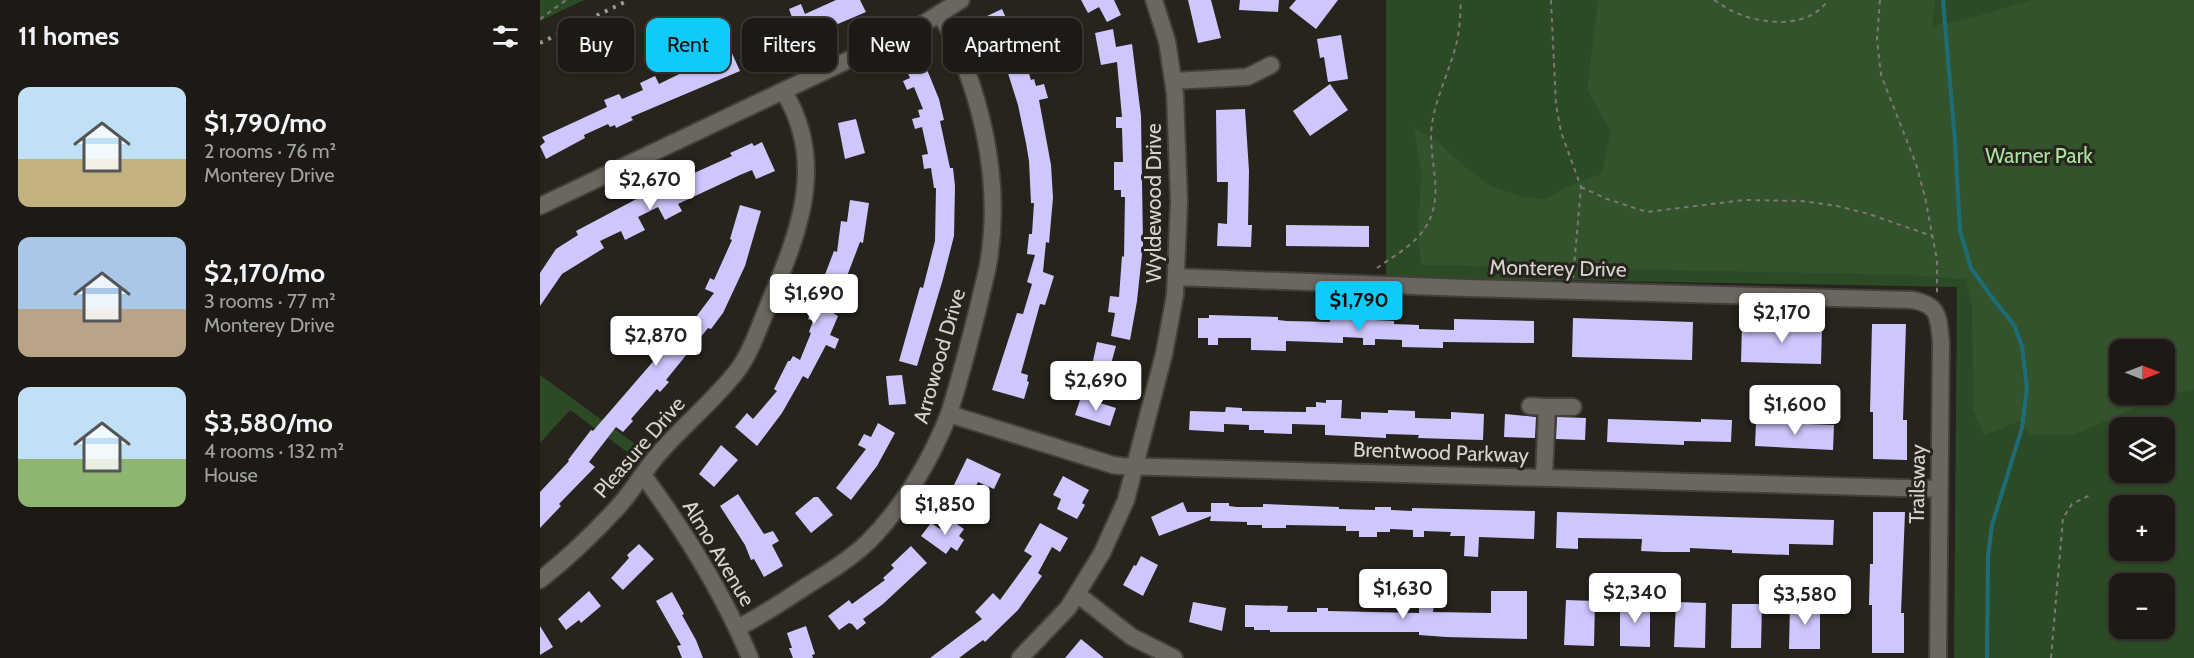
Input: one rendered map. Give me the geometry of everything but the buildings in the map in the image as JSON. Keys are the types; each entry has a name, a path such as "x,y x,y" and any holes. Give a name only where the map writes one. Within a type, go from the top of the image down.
{"street":[{"path":"540,206 918,27 961,0"},
{"name":"Wyldewood Drive","path":"1020,658 1068,608 1102,553 1122,510 1136,465 1164,354 1176,277 1179,201 1173,81 1167,41 1154,0"},
{"name":"Arrowood Drive","path":"737,628 759,617 841,564 867,542 886,522 912,486 942,432 949,414 989,259 993,190 972,81 954,38 940,13"},
{"path":"1173,81 1247,77 1271,65"},
{"name":"Pleasure Drive","path":"540,579 564,561 618,507 686,423 738,369 748,352 793,245 805,194 806,160 799,122 784,92"},
{"name":"Monterey Drive","path":"1176,277 1912,300 1929,305 1936,304"},
{"name":"Trailsway","path":"1936,304 1942,362 1938,658"},
{"path":"1544,477 1539,407 1573,407"},
{"name":"Brentwood Parkway","path":"949,414 1113,465 1939,489"},
{"name":"Almo Avenue","path":"643,475 678,523 722,596 750,658"},
{"path":"1077,594 1132,637 1174,658"}],"path":[{"path":"540,19 566,0"},
{"path":"1377,268 1414,242 1428,223 1436,198 1437,182 1431,143 1432,125 1436,104 1456,45 1461,0"},
{"path":"1551,0 1556,105 1561,132 1581,187 1572,291"},
{"path":"1714,0 1734,12 1760,20 1788,21 1815,15 1828,0"},
{"path":"1880,0 1876,39 1881,75 1916,164 1925,197 1937,261 1936,304"},
{"path":"1581,187 1607,199 1647,212 1743,200 1802,201 1838,206 1869,214 1932,236"},
{"path":"2051,658 2063,518 2072,504 2091,494"}],"green space":[{"path":"540,0 584,0 540,21"},
{"name":"Warner Park","path":"1386,0 2194,0 2194,658 1954,658 1957,287 1386,277"},
{"name":"Warner Park","path":"1598,0 1935,0 1932,26 1971,18 2031,0 2194,0 2194,389 2175,394 2175,339 2109,339 2109,405 2143,405 2115,417 2109,417 2109,420 2073,435 2030,435 2020,421 1984,435 1973,410 1972,305 1965,279 1908,275 1421,265 1418,238 1421,173 1414,127 1440,144 1489,185 1522,197 1546,199 1567,187 1601,174 1611,133 1587,89"},
{"path":"540,375 649,454 641,462 570,410 540,443"}],"waterway":[{"path":"1943,0 1960,231 1971,268 2014,325 2022,346 2027,388 2022,428 1992,525 1988,556 1987,658"}],"railway":[{"path":"540,43 629,0"}]}
